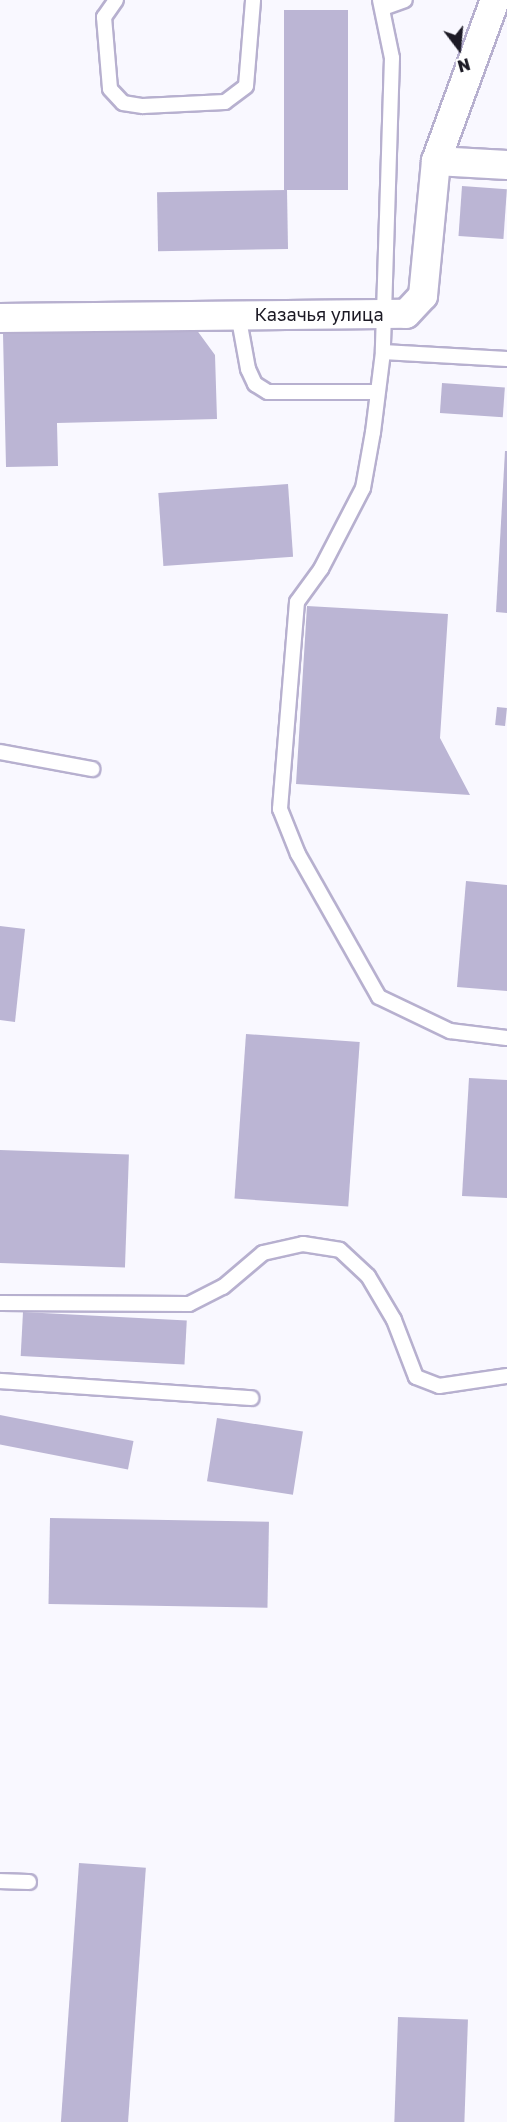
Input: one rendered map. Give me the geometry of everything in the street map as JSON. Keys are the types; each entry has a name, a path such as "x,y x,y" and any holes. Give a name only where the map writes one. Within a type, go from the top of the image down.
{"street":[{"name":"Казачья улица","path":"0,318 406,314 423,296 436,161 495,0"},
{"path":"436,161 507,165"}],"lane":[{"path":"116,0 104,17 110,89 123,103 143,106 225,102 246,86 253,0"},
{"path":"405,0 383,4 392,58 382,314 383,352 363,488 321,570 297,602 280,809 298,854 379,997 450,1031 507,1038"},
{"path":"238,314 248,369 255,384 268,392 377,392"},
{"path":"383,352 507,360"},
{"path":"0,752 92,769"},
{"path":"0,1302 189,1304 223,1287 262,1253 303,1244 340,1250 368,1276 394,1320 416,1377 439,1386 507,1376"},
{"path":"0,1381 251,1398"},
{"path":"0,1881 29,1882"}],"building":[{"path":"284,10 348,10 348,190 284,190"},
{"path":"462,186 507,189 503,239 459,236"},
{"path":"287,190 288,249 158,251 157,192"},
{"path":"196,329 215,355 217,419 57,423 58,466 6,467 3,334"},
{"path":"442,383 505,387 503,417 440,413"},
{"path":"505,451 507,451 507,613 496,612"},
{"path":"288,484 293,557 163,566 158,493"},
{"path":"307,606 448,614 440,738 470,795 296,784"},
{"path":"497,707 507,708 505,726 495,725"},
{"path":"466,881 507,885 507,991 457,987"},
{"path":"0,926 25,929 15,1022 0,1020"},
{"path":"246,1034 360,1042 348,1207 234,1199"},
{"path":"469,1078 507,1080 507,1198 462,1196"},
{"path":"0,1150 129,1155 125,1267 0,1263"},
{"path":"23,1312 187,1321 184,1365 21,1356"},
{"path":"0,1415 134,1441 128,1469 0,1445"},
{"path":"217,1418 303,1432 293,1495 207,1481"},
{"path":"50,1518 269,1522 267,1608 48,1604"},
{"path":"79,1863 146,1868 128,2122 61,2122"},
{"path":"398,2017 468,2019 464,2122 394,2122"}]}
